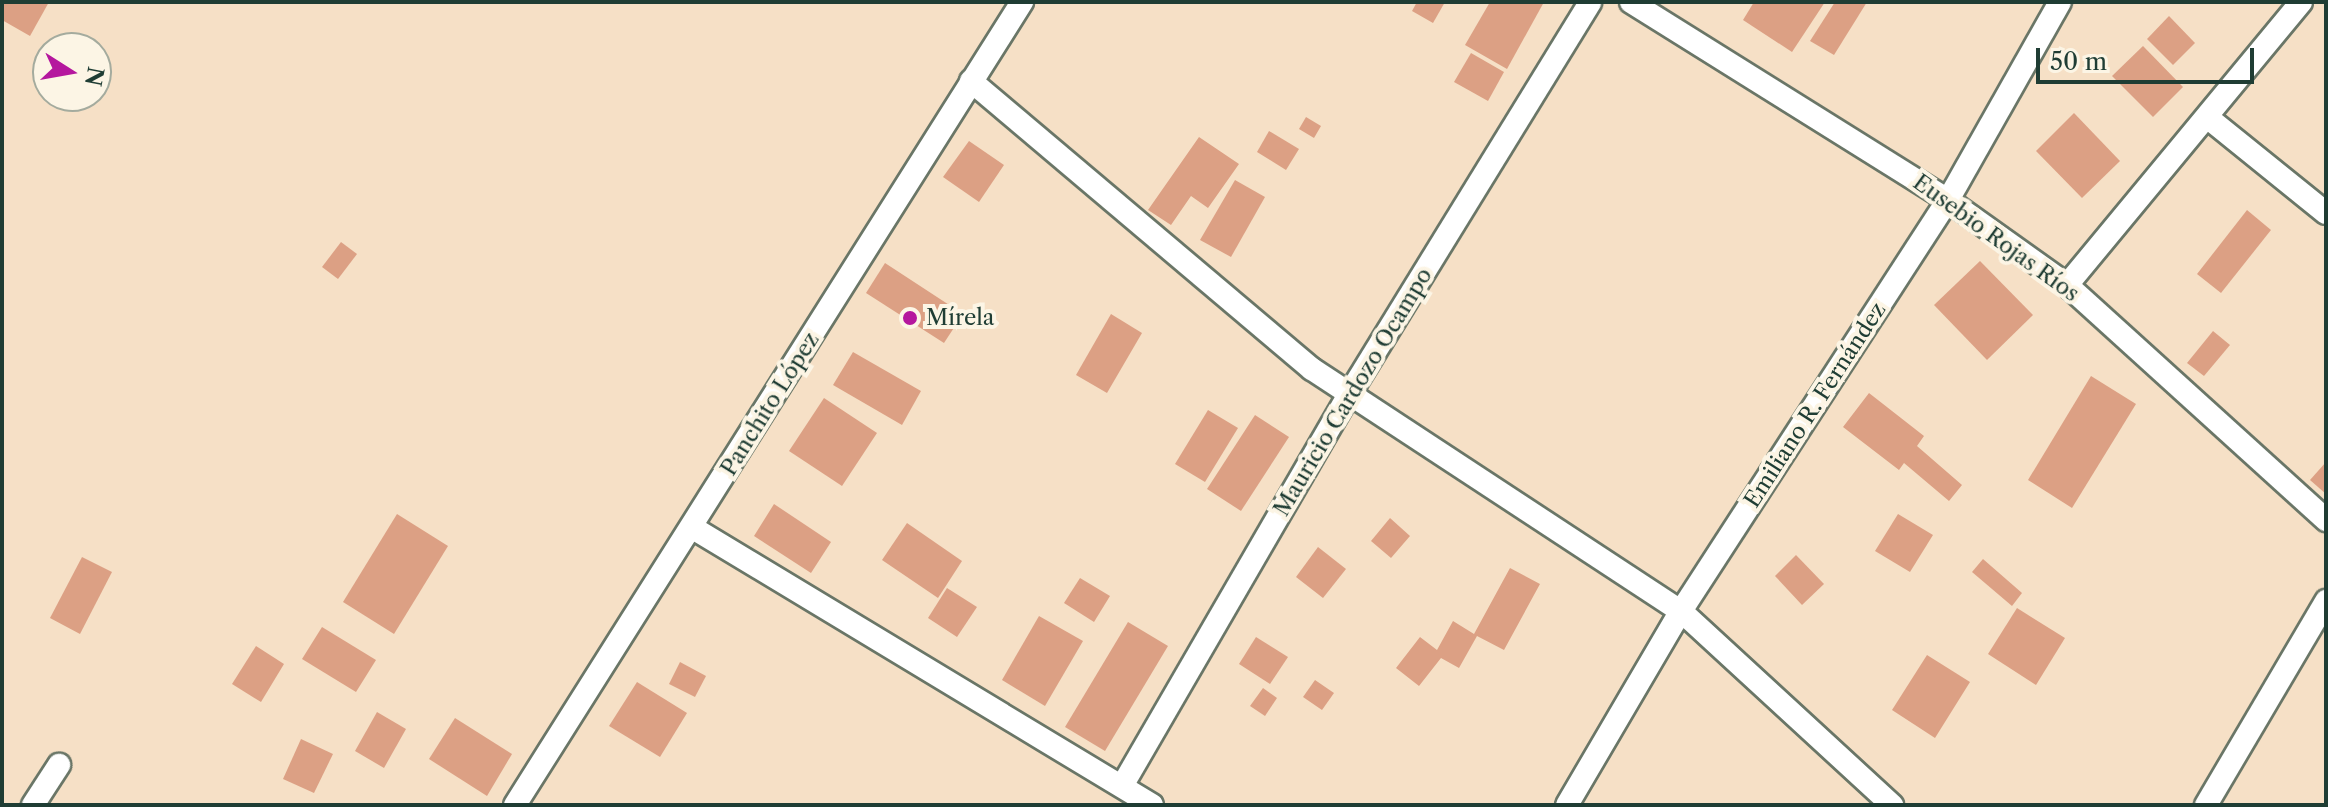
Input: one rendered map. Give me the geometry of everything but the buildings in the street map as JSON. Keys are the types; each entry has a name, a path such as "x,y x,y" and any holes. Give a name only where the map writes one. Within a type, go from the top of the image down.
{"street":[{"name":"Panchito López","path":"515,805 693,528 1022,2"},
{"name":"Mauricio Cardozo Ocampo","path":"1122,786 1348,396 1590,2"},
{"name":"Eusebio Rojas Ríos","path":"1631,2 1948,200 2067,285 2326,520"},
{"name":"Emiliano R. Fernández","path":"1567,805 1681,611 1948,200 2060,2"},
{"path":"2067,285 2301,2"},
{"path":"971,81 1348,396 1681,611 1892,805"},
{"path":"2207,117 2326,213"},
{"path":"693,528 1152,805"},
{"path":"2206,805 2326,601"},
{"path":"33,805 59,765"}],"place":[{"name":"Mírela","path":"910,318"}]}
